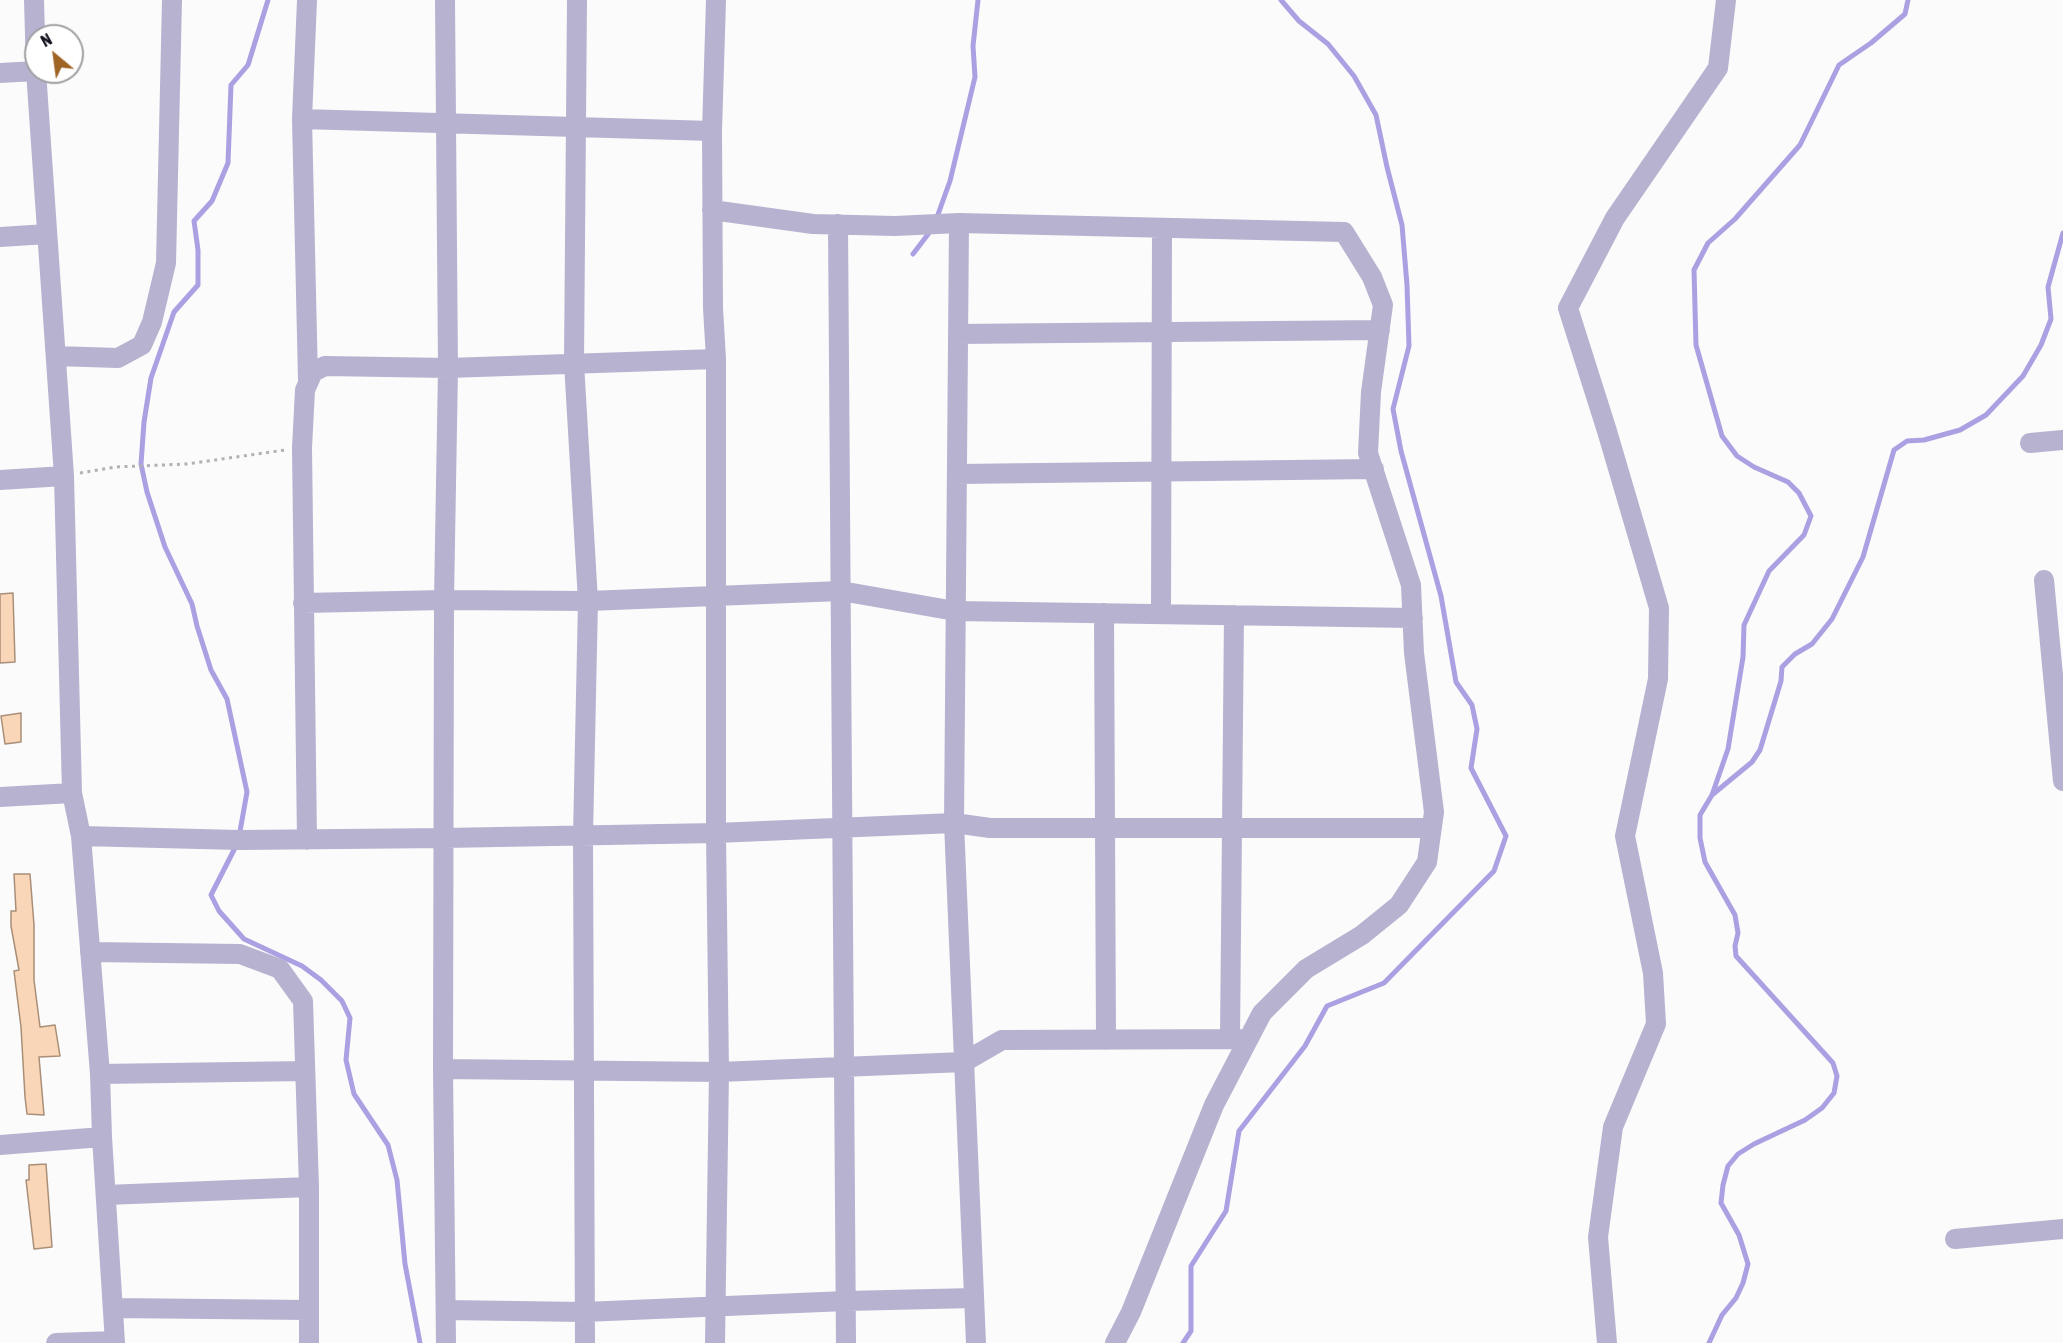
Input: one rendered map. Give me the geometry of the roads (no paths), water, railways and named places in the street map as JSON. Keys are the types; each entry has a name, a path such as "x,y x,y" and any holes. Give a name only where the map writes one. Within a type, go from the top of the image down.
{"street":[{"path":"34,0 35,24"},
{"path":"56,356 118,358 142,345 152,322 166,263 172,0"},
{"path":"307,0 302,119 308,380 305,390 302,448 307,840"},
{"path":"445,0 448,368 444,600 443,1069 446,1343"},
{"path":"577,0 574,363 588,601 583,836 585,1343"},
{"path":"715,1343 719,1072 716,834 716,359 713,308 712,131 716,0"},
{"path":"1607,1343 1598,1237 1613,1126 1656,1024 1653,973 1625,836 1658,680 1659,609 1568,308 1615,218 1718,68 1726,0"},
{"path":"0,73 24,71"},
{"path":"37,84 64,476 72,793 81,836 100,1074 115,1342 56,1343"},
{"path":"302,119 712,131"},
{"path":"712,210 813,224 895,226 959,223 1344,232 1372,277 1383,305 1370,412 1368,453 1411,585 1414,653 1434,812 1427,862 1399,905 1362,935 1306,969 1239,1039 1131,1312 1115,1343"},
{"path":"959,223 954,823 976,1343"},
{"path":"838,224 846,1343"},
{"path":"1161,614 1162,228"},
{"path":"0,237 47,234"},
{"path":"958,334 1380,330"},
{"path":"308,380 314,372 325,366 448,368 716,359"},
{"path":"2030,443 2063,440"},
{"path":"957,474 1374,469"},
{"path":"0,480 64,476"},
{"path":"2044,580 2059,693 2063,780"},
{"path":"303,603 444,600 588,601 841,591 956,611 1413,618"},
{"path":"1104,613 1106,1040"},
{"path":"1234,615 1232,828 1239,1039"},
{"path":"0,797 72,793"},
{"path":"81,836 307,840 583,836 716,834 954,823 990,828 1432,828"},
{"path":"90,952 240,954 280,969 303,1001 309,1187 309,1343"},
{"path":"443,1069 719,1072 964,1062 1002,1040 1239,1039"},
{"path":"100,1074 305,1071"},
{"path":"0,1145 102,1137"},
{"path":"106,1195 309,1187"},
{"path":"1955,1239 2063,1229"},
{"path":"446,1310 584,1312 846,1300 974,1298"},
{"path":"113,1308 308,1310"}],"waterway":[{"path":"239,837 247,792 227,699 211,670 192,604 165,547 147,492 141,464 144,422 151,378 174,312 198,285 198,250 194,221 212,201 228,163 231,85 248,65 268,0"},
{"path":"936,220 950,181 975,77 973,46 978,0"},
{"path":"1183,1343 1191,1331 1191,1266 1226,1211 1239,1131 1305,1046 1327,1006 1384,983 1494,871 1506,836 1471,768 1477,729 1472,705 1456,682 1441,596 1401,451 1393,409 1409,346 1407,285 1402,225 1376,115 1354,76 1328,44 1299,21 1281,0"},
{"path":"1709,1343 1722,1315 1736,1298 1748,1264 1739,1235 1721,1203 1728,1166 1738,1154 1754,1144 1805,1120 1822,1108 1834,1093 1837,1076 1833,1063 1736,956 1735,946 1738,933 1735,915 1705,862 1700,838 1700,815 1712,795 1728,749 1743,657 1744,625 1769,571 1804,535 1811,516 1799,493 1788,482 1754,467 1737,456 1722,436 1696,345 1694,270 1708,243 1735,219 1800,145 1839,65 1871,43 1905,14 1908,0"},
{"path":"913,254 932,229"},
{"path":"1712,795 1752,762 1760,750 1781,681 1782,667 1795,654 1812,644 1832,619 1863,557 1894,450 1907,441 1924,440 1960,430 1986,415 2023,376 2041,345 2051,319 2048,287 2063,233"},
{"path":"236,846 211,895 219,911 244,939 302,966 321,980 342,1001 350,1018 346,1060 354,1094 388,1145 397,1180 405,1264 420,1343"}]}
